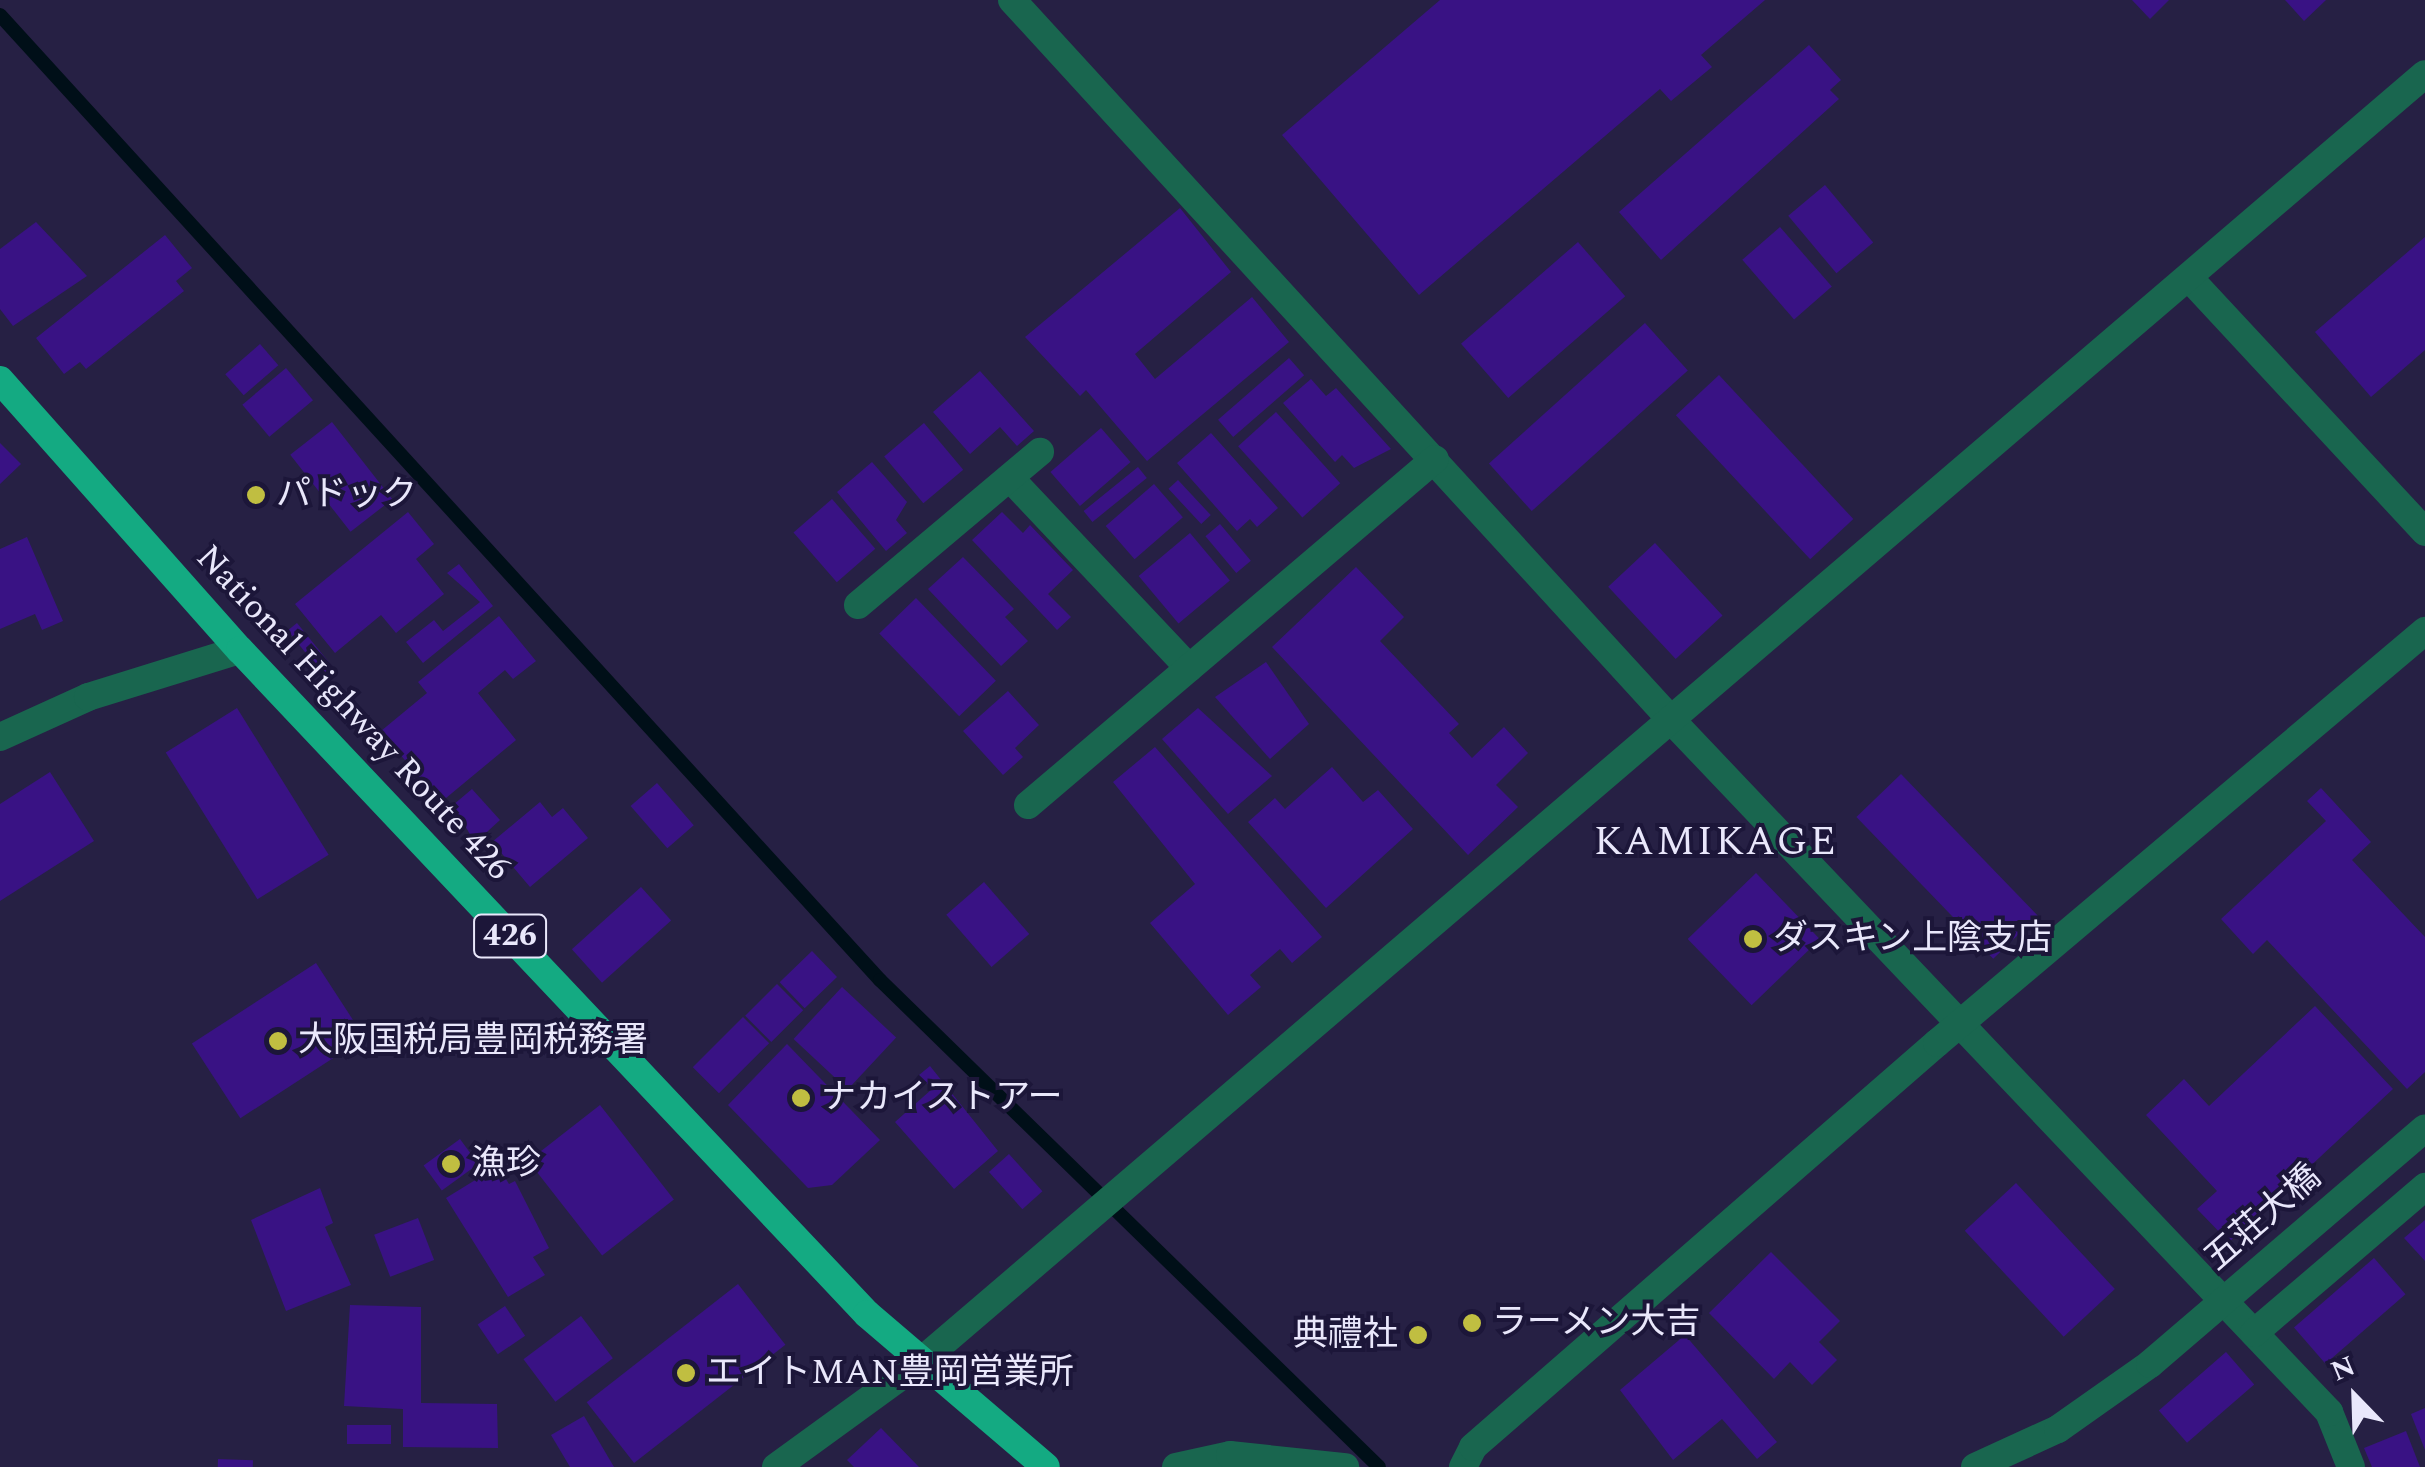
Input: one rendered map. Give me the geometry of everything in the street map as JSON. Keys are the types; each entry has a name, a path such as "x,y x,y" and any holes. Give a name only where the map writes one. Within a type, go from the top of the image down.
{"highway":[{"name":"National Highway Route 426","path":"0,380 240,650 919,1363 1046,1467"}],"street":[{"path":"1012,0 1674,723 2329,1412 2351,1467"},
{"path":"776,1467 919,1363 1142,1178 2191,280 2425,74"},
{"path":"2191,280 2425,532"},
{"path":"858,604 1040,452"},
{"path":"1028,804 1434,459"},
{"path":"1010,478 1189,668"},
{"path":"1463,1467 1484,1437 2425,631"},
{"path":"0,737 88,697 240,650"},
{"name":"五荘大橋","path":"1975,1467 2073,1420 2150,1364 2425,1128"},
{"path":"2254,1333 2425,1187"},
{"path":"1176,1467 1230,1454 1335,1465"}],"building":[{"path":"1440,0 1765,0 1701,55 1712,67 1671,101 1660,89 1419,295 1282,135"},
{"path":"2132,0 2169,0 2150,19"},
{"path":"2285,0 2326,0 2304,21"},
{"path":"1809,45 1841,80 1830,90 1839,99 1661,260 1619,212"},
{"path":"1825,185 1873,242 1836,273 1788,216"},
{"path":"1180,208 1231,272 1135,354 1155,379 1252,297 1289,342 1147,461 1086,390 1080,396 1025,337"},
{"path":"36,222 87,276 13,326 0,309 0,249"},
{"path":"1780,227 1832,287 1794,319 1742,260"},
{"path":"165,235 192,268 176,281 184,291 86,369 80,362 64,374 36,338"},
{"path":"2425,237 2425,350 2371,397 2315,332"},
{"path":"1578,242 1625,296 1508,398 1461,344"},
{"path":"1645,323 1688,371 1532,511 1489,464"},
{"path":"260,344 278,365 244,395 225,374"},
{"path":"1289,358 1304,375 1233,437 1218,420"},
{"path":"286,368 313,400 269,437 242,405"},
{"path":"980,371 1034,431 1017,446 1000,427 970,454 933,412"},
{"path":"1719,375 1853,519 1810,559 1676,415"},
{"path":"1311,379 1326,396 1336,388 1391,449 1354,468 1342,455 1335,462 1283,403"},
{"path":"1276,412 1340,483 1302,517 1238,446"},
{"path":"332,422 392,499 351,532 290,455"},
{"path":"924,423 963,470 923,503 884,456"},
{"path":"1101,428 1131,462 1080,506 1050,472"},
{"path":"1211,433 1278,508 1257,527 1250,519 1237,531 1177,463"},
{"path":"0,443 21,464 0,484"},
{"path":"872,462 907,502 896,520 907,533 886,551 837,492"},
{"path":"1138,467 1147,478 1092,522 1084,511"},
{"path":"1178,480 1211,515 1201,524 1168,489"},
{"path":"1154,484 1183,517 1135,559 1106,526"},
{"path":"832,499 875,549 837,582 794,532"},
{"path":"408,512 434,544 416,559 444,594 396,633 381,615 335,653 295,604"},
{"path":"1002,512 1023,533 1030,525 1073,570 1048,594 1071,617 1057,630 972,540"},
{"path":"1220,524 1251,561 1236,573 1205,536"},
{"path":"1190,533 1230,580 1179,624 1139,576"},
{"path":"27,537 63,621 42,630 35,614 0,629 0,549"},
{"path":"1655,543 1723,615 1676,659 1608,587"},
{"path":"963,557 1014,609 1005,617 1028,641 1001,666 928,589"},
{"path":"459,564 493,606 423,663 406,642 434,620 443,631 480,602 447,573"},
{"path":"1356,567 1404,617 1380,641 1459,724 1449,733 1472,758 1504,727 1528,753 1496,785 1518,807 1468,855 1272,647"},
{"path":"916,598 996,681 959,716 879,633"},
{"path":"499,616 536,661 513,679 505,670 478,693 516,740 440,803 381,731 427,693 418,682"},
{"path":"297,623 334,668 324,676 288,631"},
{"path":"1266,662 1309,724 1270,759 1215,697"},
{"path":"1008,691 1039,725 1015,748 1023,757 1003,775 963,731"},
{"path":"237,708 329,855 257,899 166,753"},
{"path":"1198,708 1272,776 1228,814 1162,739"},
{"path":"1155,747 1322,937 1292,963 1280,949 1250,975 1261,987 1228,1015 1150,923 1195,884 1113,782"},
{"path":"1332,767 1363,802 1378,790 1413,829 1326,908 1248,822 1275,798 1285,809"},
{"path":"50,772 94,841 0,901 0,804"},
{"path":"1901,774 2038,916 1993,959 1856,817"},
{"path":"657,783 694,825 667,848 631,806"},
{"path":"2321,788 2371,842 2352,860 2425,937 2425,1072 2407,1089 2267,940 2253,954 2221,919 2326,821 2307,801"},
{"path":"472,789 500,820 475,843 453,805"},
{"path":"540,802 552,817 563,808 588,838 530,887 492,842"},
{"name":"ダスキン上陰支店","path":"1756,873 1820,939 1752,1005 1688,939"},
{"path":"984,882 1029,934 992,967 946,915"},
{"path":"641,887 671,920 602,983 572,949"},
{"path":"812,951 837,977 805,1008 780,982"},
{"path":"316,963 364,1038 240,1118 192,1044"},
{"path":"777,984 803,1010 771,1042 745,1016"},
{"path":"842,987 896,1037 848,1089 794,1039"},
{"path":"2315,1006 2393,1089 2229,1242 2197,1209 2217,1191 2146,1115 2184,1079 2209,1106"},
{"path":"743,1017 769,1043 719,1093 693,1067"},
{"path":"787,1044 880,1140 832,1185 808,1188 728,1105"},
{"path":"930,1066 998,1151 954,1189 895,1122 932,1089 919,1075"},
{"path":"600,1105 674,1200 602,1256 528,1161"},
{"path":"460,1139 478,1164 442,1191 424,1165"},
{"path":"1009,1154 1042,1191 1022,1209 989,1172"},
{"path":"498,1166 509,1184 515,1181 549,1248 533,1257 545,1275 508,1297 446,1198"},
{"path":"2016,1183 2115,1289 2064,1337 1965,1231"},
{"path":"320,1188 333,1223 325,1227 351,1285 286,1311 251,1220"},
{"path":"418,1218 434,1260 390,1277 374,1235"},
{"path":"2425,1220 2425,1261 2404,1238"},
{"path":"1771,1252 1840,1321 1819,1342 1837,1360 1812,1385 1790,1362 1774,1379 1709,1313"},
{"path":"2374,1258 2405,1294 2325,1364 2294,1328"},
{"name":"エイトMAN豊岡営業所","path":"738,1284 785,1345 634,1463 587,1402"},
{"path":"350,1305 421,1307 421,1403 497,1404 498,1448 403,1447 403,1409 344,1406"},
{"path":"505,1306 525,1336 498,1354 478,1324"},
{"path":"581,1316 613,1358 555,1402 523,1359"},
{"path":"1685,1335 1777,1442 1757,1459 1722,1419 1673,1460 1620,1390"},
{"path":"2226,1352 2254,1384 2187,1443 2159,1410"},
{"path":"2425,1408 2425,1450 2411,1414"},
{"path":"584,1416 614,1467 570,1467 551,1435"},
{"path":"347,1425 391,1425 391,1444 347,1444"},
{"path":"881,1428 919,1467 854,1467 847,1460"},
{"path":"2406,1431 2420,1467 2372,1467 2364,1448"},
{"path":"218,1459 253,1460 253,1467 218,1467"}],"waterway":[{"path":"0,15 880,980 1379,1467"}],"place":[{"name":"パドック","path":"256,495"},
{"name":"ダスキン上陰支店","path":"1753,939"},
{"name":"大阪国税局豊岡税務署","path":"278,1041"},
{"name":"ナカイストアー","path":"801,1098"},
{"name":"漁珍","path":"451,1164"},
{"name":"ラーメン大吉","path":"1472,1323"},
{"name":"典禮社","path":"1418,1335"},
{"name":"エイトMAN豊岡営業所","path":"686,1373"}],"district":[{"name":"KAMIKAGE","path":"1716,843"}]}
